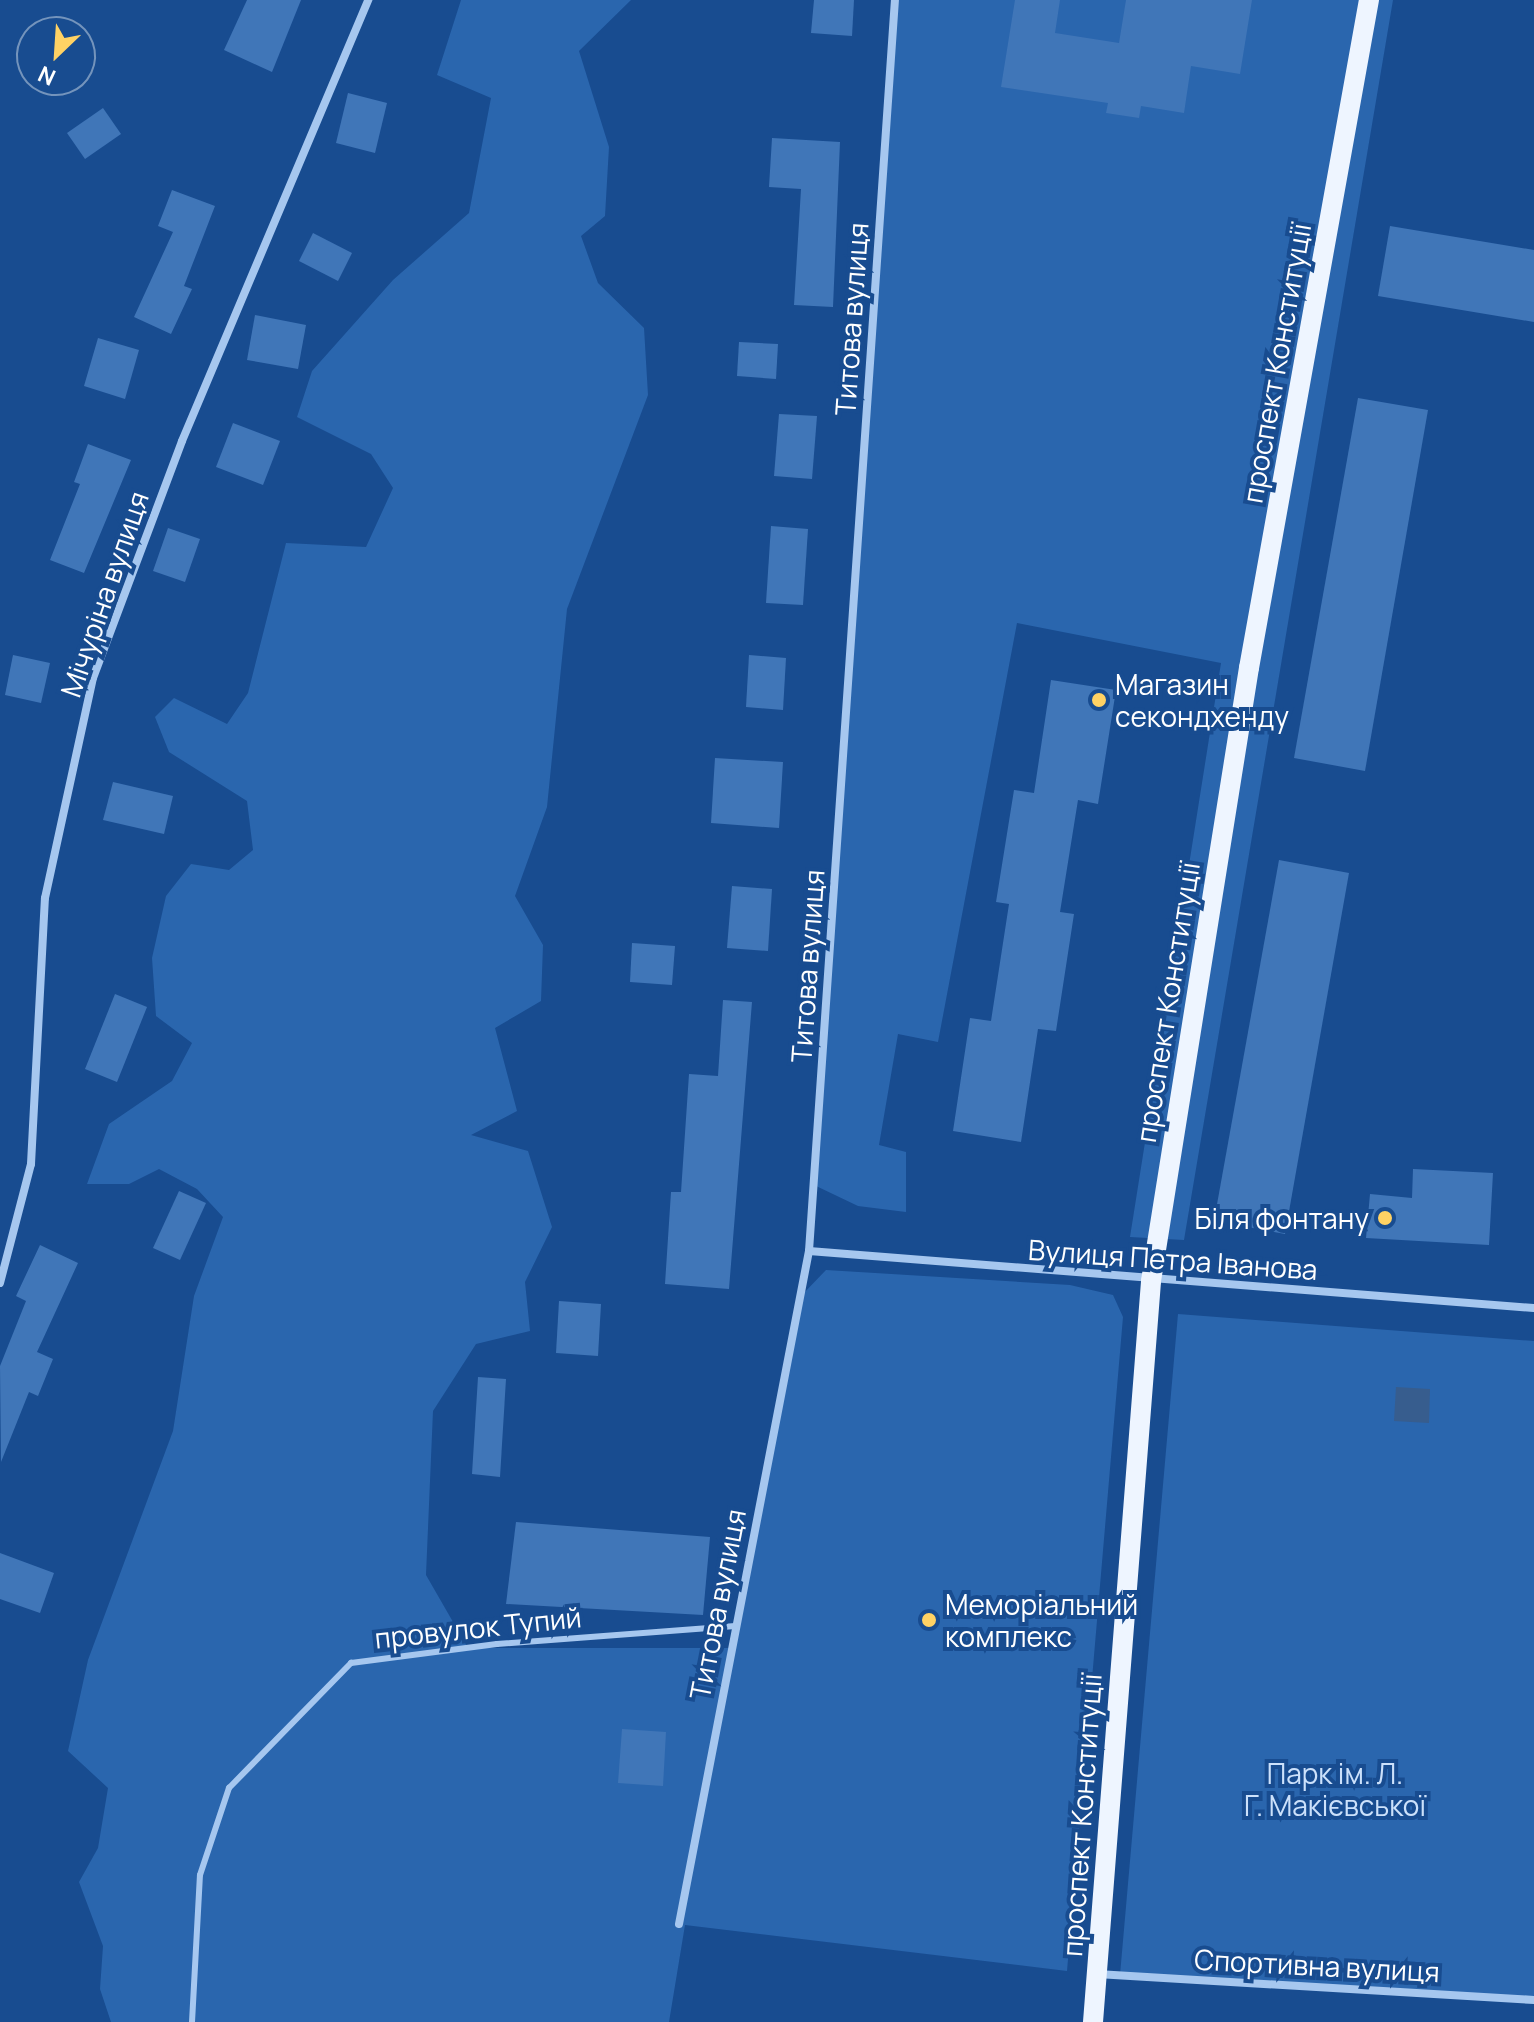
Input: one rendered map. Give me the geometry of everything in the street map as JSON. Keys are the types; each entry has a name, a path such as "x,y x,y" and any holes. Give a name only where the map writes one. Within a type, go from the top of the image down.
{"main road":[{"name":"проспект Конституції","path":"1093,2022 1151,1281 1249,668 1369,0"}],"street":[{"name":"Мічуріна вулиця","path":"0,1283 31,1164 45,898 93,678 182,441 368,0"},
{"name":"Титова вулиця","path":"679,1924 809,1251 895,0"},
{"name":"Вулиця Петра Іванова","path":"809,1251 1151,1281 1534,1308"},
{"name":"Спортивна вулиця","path":"1097,1974 1534,2000"}],"lane":[{"name":"провулок Тупий","path":"192,2022 200,1875 229,1788 351,1663 497,1644 735,1626"}],"green space":[{"path":"461,0 631,0 579,51 609,147 605,216 581,236 598,283 644,328 648,395 567,609 547,807 515,896 543,945 541,1001 495,1028 517,1111 471,1135 528,1151 552,1227 525,1282 530,1331 476,1344 433,1411 426,1575 468,1648 731,1648 800,1297 826,1270 1070,1285 1113,1295 1123,1317 1067,1971 685,1925 669,2022 111,2022 100,1989 103,1946 79,1882 98,1848 108,1788 68,1751 88,1660 173,1431 194,1296 223,1217 197,1189 159,1169 129,1184 87,1184 109,1124 172,1081 192,1043 156,1016 152,958 166,896 191,864 229,870 253,850 247,801 169,752 155,717 174,698 227,724 248,693 286,543 366,547 393,488 371,454 297,417 312,371 393,280 469,213 491,98 437,75"},
{"path":"895,0 1393,0 1184,1240 1130,1237 1221,663 1017,623 938,1042 898,1034 879,1145 906,1152 906,1212 858,1206 814,1185"},
{"name":"Парк ім. Л. Г. Макієвської","path":"1178,1314 1534,1341 1534,2001 1120,1975"}],"shaded area":[{"path":"1396,1387 1430,1389 1429,1423 1394,1421"}],"building":[{"path":"247,0 301,0 272,72 224,50"},
{"path":"814,0 854,0 852,36 811,33"},
{"path":"1015,0 1060,0 1055,33 1119,43 1126,0 1252,0 1240,74 1191,66 1184,113 1141,106 1139,118 1106,113 1108,103 1001,87"},
{"path":"348,93 387,103 375,153 336,143"},
{"path":"103,108 121,134 85,159 67,133"},
{"path":"772,138 840,142 833,307 794,305 801,189 769,187"},
{"path":"172,190 215,206 184,286 192,289 171,334 134,317 173,232 158,226"},
{"path":"1390,226 1534,250 1534,322 1378,296"},
{"path":"313,233 352,253 338,281 299,261"},
{"path":"255,315 306,325 298,369 247,360"},
{"path":"98,338 139,350 125,399 84,386"},
{"path":"739,342 778,344 776,379 737,376"},
{"path":"1358,398 1428,410 1365,771 1294,758"},
{"path":"779,414 817,416 812,479 774,476"},
{"path":"233,423 280,441 263,485 216,467"},
{"path":"88,444 131,460 84,573 50,560 80,484 74,482"},
{"path":"771,526 808,529 803,605 766,603"},
{"path":"168,528 200,539 185,582 153,571"},
{"path":"13,655 50,663 41,703 5,695"},
{"path":"749,655 786,658 783,710 746,707"},
{"path":"1051,680 1116,690 1098,804 1078,800 1060,912 1074,914 1056,1031 1038,1029 1021,1142 953,1131 970,1018 991,1021 1009,904 996,902 1014,790 1034,793"},
{"path":"715,758 783,762 779,828 711,823"},
{"path":"113,782 173,796 164,834 103,820"},
{"path":"1279,860 1349,873 1285,1234 1214,1221"},
{"path":"732,886 772,889 768,951 727,948"},
{"path":"632,943 675,946 672,985 630,982"},
{"path":"115,994 147,1007 117,1082 85,1069"},
{"path":"723,1000 752,1002 729,1289 665,1284 671,1192 681,1192 689,1074 718,1076"},
{"path":"1413,1169 1493,1173 1489,1245 1366,1238 1370,1194 1412,1198"},
{"path":"179,1191 206,1203 180,1260 153,1248"},
{"path":"40,1245 78,1263 37,1352 53,1359 38,1396 29,1392 1,1462 0,1366 26,1301 16,1296"},
{"path":"559,1301 601,1304 598,1356 556,1353"},
{"path":"478,1377 506,1379 500,1477 472,1474"},
{"path":"516,1522 710,1537 703,1615 506,1604"},
{"path":"0,1553 54,1573 40,1613 0,1599"},
{"path":"622,1729 666,1732 663,1786 618,1783"}],"place":[{"name":"Магазин секондхенду","path":"1099,700"},
{"name":"Біля фонтану","path":"1385,1218"},
{"name":"Меморіальний комплекс","path":"929,1620"}]}
